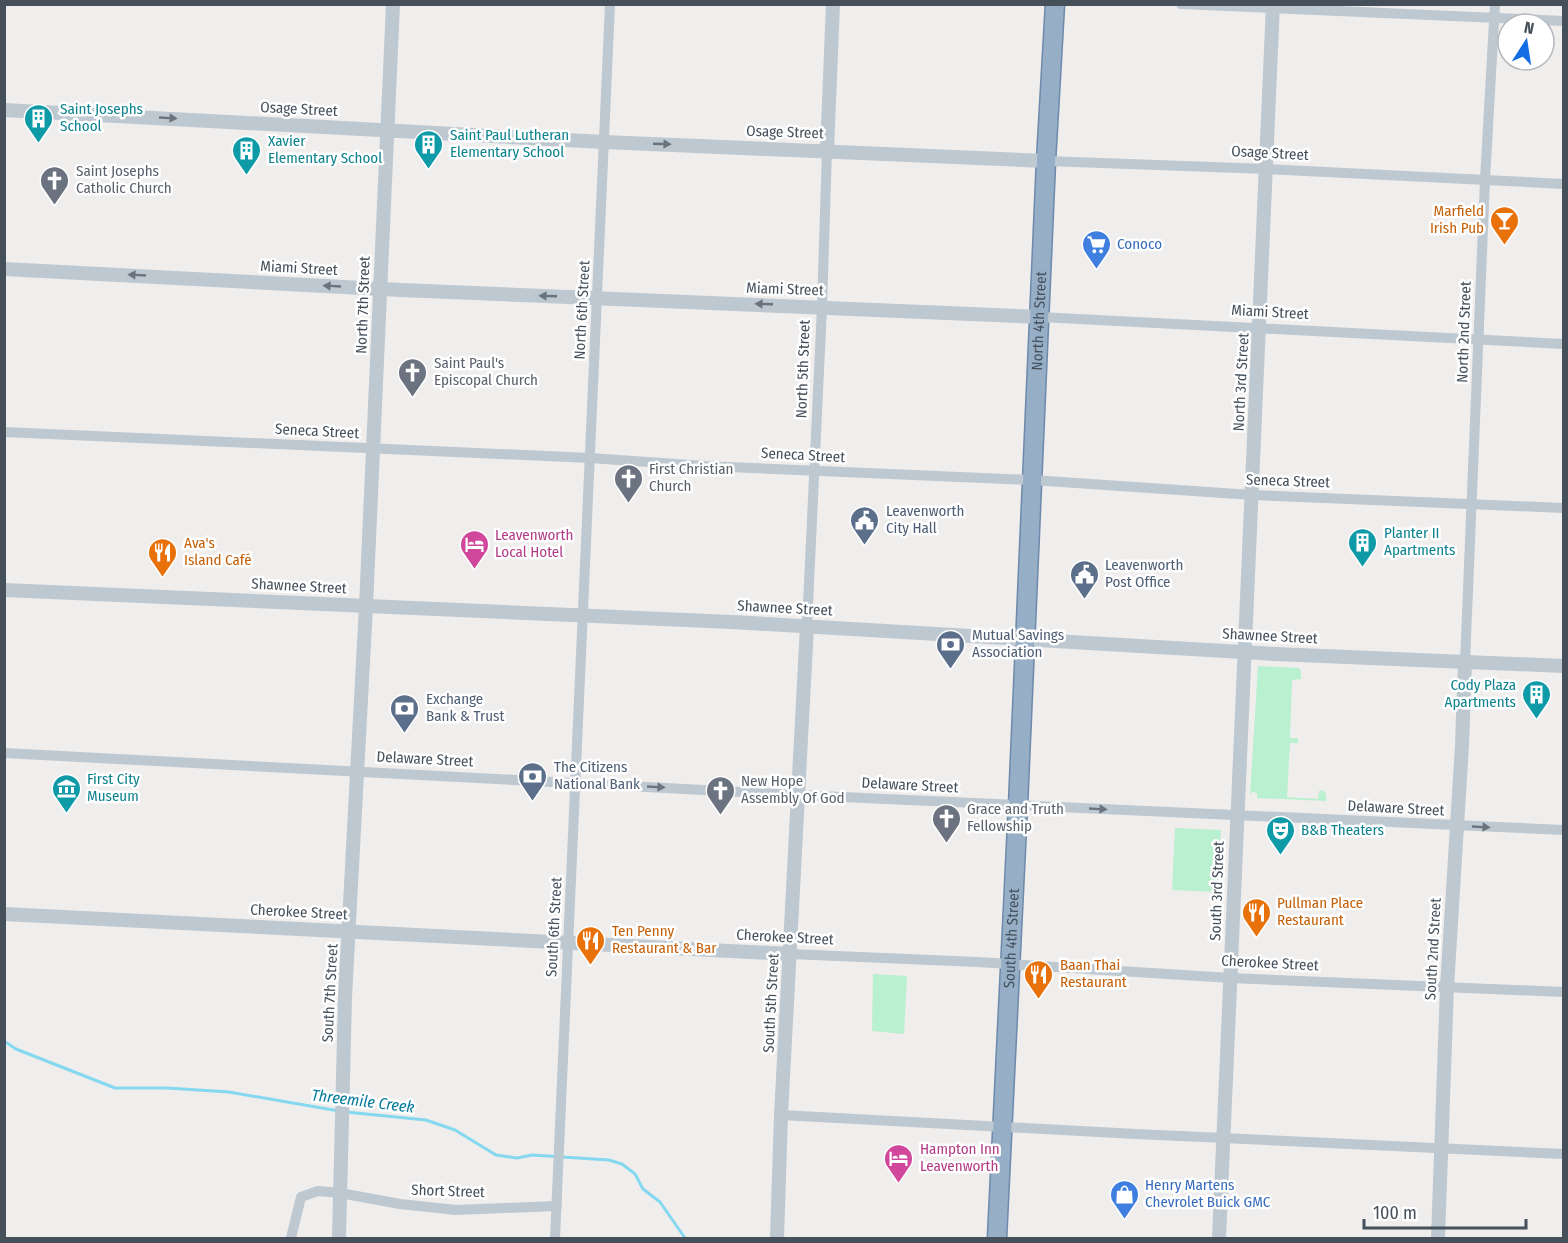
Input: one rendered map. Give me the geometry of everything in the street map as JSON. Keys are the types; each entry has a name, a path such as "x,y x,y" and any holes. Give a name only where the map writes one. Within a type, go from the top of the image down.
{"highway":[{"name":"North 4th Street","path":"1025,638 1055,4"},
{"name":"South 4th Street","path":"997,1239 1025,638"}],"street":[{"name":"North 7th Street","path":"366,606 393,4"},
{"name":"North 6th Street","path":"584,616 610,4"},
{"name":"North 5th Street","path":"807,626 833,4"},
{"path":"1180,4 1563,21"},
{"name":"North 2nd Street","path":"1465,662 1485,180 1495,4"},
{"name":"North 3rd Street","path":"1244,652 1273,7"},
{"name":"Osage Street","path":"4,110 604,142 1267,169 1563,184"},
{"name":"Miami Street","path":"4,269 380,289 1260,327 1563,344"},
{"name":"Seneca Street","path":"4,432 590,458 1032,480 1252,495 1563,508"},
{"name":"Shawnee Street","path":"4,590 807,626 1244,652 1563,666"},
{"name":"South 7th Street","path":"339,1239 343,1063 366,606"},
{"name":"South 6th Street","path":"555,1239 584,616"},
{"name":"South 5th Street","path":"777,1239 781,1115 807,626"},
{"name":"South 3rd Street","path":"1219,1239 1244,652"},
{"name":"South 2nd Street","path":"1438,1239 1447,987 1465,662"},
{"name":"Delaware Street","path":"4,753 798,795 1563,830"},
{"name":"Cherokee Street","path":"4,914 1009,964 1231,978 1563,992"},
{"path":"781,1115 1563,1154"},
{"name":"Short Street","path":"291,1239 301,1197 318,1191 456,1210 557,1206"}],"green space":[{"path":"1258,666 1299,668 1301,671 1301,679 1292,680 1290,738 1298,738 1298,743 1290,743 1287,797 1318,799 1319,791 1322,790 1326,794 1326,801 1257,798 1257,793 1252,792 1250,796"},
{"path":"1175,828 1221,830 1217,892 1172,890"},
{"path":"873,974 907,976 904,1034 872,1031"}],"waterway":[{"name":"Threemile Creek","path":"4,1041 16,1049 115,1088 167,1088 229,1092 339,1111"},
{"name":"Threemile Creek","path":"346,1112 426,1120 455,1130 496,1155 517,1158 532,1155 609,1160 622,1164 635,1174 643,1189 660,1202 685,1238"}],"place":[{"name":"Saint Josephs School","path":"39,144"},
{"name":"Saint Paul Lutheran Elementary School","path":"429,170"},
{"name":"Xavier Elementary School","path":"247,176"},
{"name":"Saint Josephs Catholic Church","path":"55,206"},
{"name":"Marfield Irish Pub","path":"1505,246"},
{"name":"Conoco","path":"1096,270"},
{"name":"Saint Paul's Episcopal Church","path":"413,398"},
{"name":"First Christian Church","path":"628,504"},
{"name":"Leavenworth City Hall","path":"865,546"},
{"name":"Planter II Apartments","path":"1363,568"},
{"name":"Leavenworth Local Hotel","path":"474,570"},
{"name":"Ava's Island Café","path":"163,578"},
{"name":"Leavenworth Post Office","path":"1084,600"},
{"name":"Mutual Savings Association","path":"951,670"},
{"name":"Cody Plaza Apartments","path":"1537,720"},
{"name":"Exchange Bank & Trust","path":"405,734"},
{"name":"The Citizens National Bank","path":"533,802"},
{"name":"First City Museum","path":"66,814"},
{"name":"New Hope Assembly Of God","path":"720,816"},
{"name":"Grace and Truth Fellowship","path":"946,844"},
{"name":"B&B Theaters","path":"1280,856"},
{"name":"Pullman Place Restaurant","path":"1256,938"},
{"name":"Ten Penny Restaurant & Bar","path":"591,966"},
{"name":"Baan Thai Restaurant","path":"1039,1000"},
{"name":"Hampton Inn Leavenworth","path":"899,1184"},
{"name":"Henry Martens Chevrolet Buick GMC","path":"1124,1220"}]}
